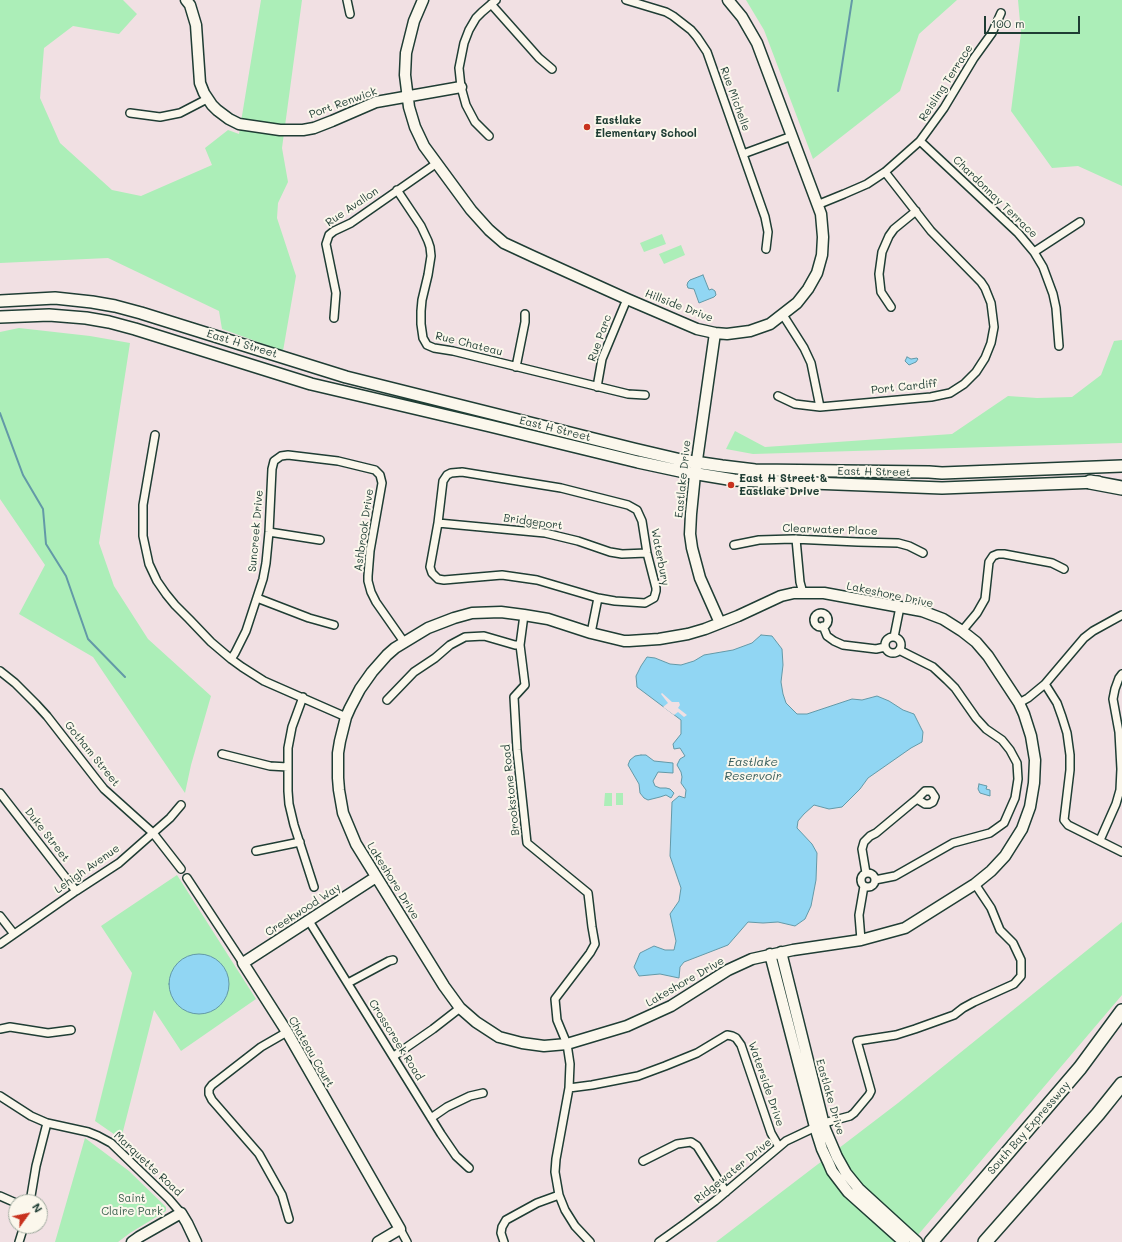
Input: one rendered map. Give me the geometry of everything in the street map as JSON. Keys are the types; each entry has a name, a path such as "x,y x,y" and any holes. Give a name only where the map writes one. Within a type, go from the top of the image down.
{"highway":[{"path":"1090,482 1122,488"},
{"name":"South Bay Expressway","path":"931,1242 1075,1074 1122,1011"},
{"path":"985,1242 1098,1114 1122,1084"}],"main road":[{"name":"East H Street","path":"0,301 55,298 115,306 346,376 682,460 755,470 942,473 1122,466"},
{"name":"East H Street","path":"0,317 49,315 86,318 109,322 311,384 638,462 695,474 734,480 942,488 1122,482"}],"street":[{"name":"Port Renwick","path":"186,0 190,5 196,25 200,83 207,99 217,110 234,122 286,131 303,130 314,128 376,102 461,87"},
{"path":"347,0 350,14"},
{"name":"Hillside Drive","path":"423,0 414,21 408,42 404,75 412,117 419,136 437,163 471,210 489,230 504,242 627,299 697,328 715,333 727,334 750,331 770,324 797,303 813,282 822,256 824,237 821,214 757,43 745,21 728,0"},
{"name":"Rue Michelle","path":"626,0 666,12 685,25 697,37 707,52 765,217 768,232 766,249"},
{"path":"489,136 475,122 470,114 461,87 459,68 464,43 476,18 494,2 539,58 552,69"},
{"name":"Reisling Terrace","path":"817,205 863,186 885,172 920,141 944,108 974,58 992,33 1001,13"},
{"path":"130,113 160,117 180,113 207,99"},
{"path":"743,154 792,136"},
{"name":"Chardonnay Terrace","path":"920,141 1018,233 1034,252 1043,267 1053,294 1056,308 1059,346"},
{"name":"Rue Avallon","path":"334,318 336,293 326,244 329,235 351,223 437,163"},
{"name":"Port Cardiff","path":"778,396 795,404 820,407 931,397 950,393 957,389 970,379 986,358 991,343 994,323 991,303 985,288 981,282 931,231 885,172"},
{"name":"Rue Chateau","path":"397,190 421,226 430,247 431,256 421,311 423,338 427,344 434,348 453,351 597,387 628,394 645,394"},
{"path":"891,307 880,292 879,274 882,252 894,229 916,212"},
{"path":"1034,252 1080,222"},
{"name":"Rue Parc","path":"597,387 602,359 627,299"},
{"path":"516,367 525,322 525,314"},
{"path":"783,315 804,348 811,363 820,407"},
{"name":"Eastlake Drive","path":"715,333 695,474 690,534 700,578 720,623"},
{"path":"155,435 143,515 143,536 150,564 157,581 175,605 211,642 231,659 264,681 346,717"},
{"name":"Ashbrook Drive","path":"272,469 274,462 281,456 288,455 338,461 375,470 380,475 382,483 370,551 368,581 376,602 404,642"},
{"name":"Suncreek Drive","path":"231,659 246,631 264,573 269,532 272,469"},
{"name":"Waterbury","path":"451,473 471,474 561,488 628,505 637,510 642,521 647,552 656,588 655,595 651,600 645,603 598,598 537,580 502,575 444,580 438,579 432,573 430,566 438,523 443,481 447,475 451,473"},
{"name":"Bridgeport","path":"438,523 545,533 572,539 610,552 622,554 647,552"},
{"path":"269,532 320,540"},
{"path":"796,539 800,582 803,593"},
{"name":"Clearwater Place","path":"734,545 759,540 796,539 898,543 909,546 923,553"},
{"path":"962,631 977,613 985,599 989,562 993,556 1004,554 1052,563 1064,569"},
{"name":"Lakeshore Drive","path":"794,593 824,593 922,611 953,625 962,631 976,642 988,656 1019,703 1028,725 1034,754 1034,783 1030,806 1022,829 1011,848 991,871 975,884 905,928 861,940 776,953 752,959 728,970 671,1006 655,1014 627,1026 567,1044 544,1046 522,1043 499,1037 476,1022 460,1008 444,986 353,839 341,802 338,778 338,753 346,717 355,698 372,672 387,655 404,642 428,628 472,613 501,612 548,619 624,642 659,639 688,634 720,623 781,596 794,593"},
{"path":"257,598 309,618 334,625"},
{"path":"592,633 598,598"},
{"path":"894,637 900,607"},
{"name":"Brookstone Road","path":"524,615 520,645 525,685 514,697 517,750 527,843 588,893 595,944 590,953 555,999 557,1020 567,1044 570,1064 569,1088 555,1172 559,1195 565,1210 575,1226 590,1242"},
{"path":"1019,703 1028,698 1045,684 1087,636 1093,631 1122,615"},
{"path":"823,626 827,636 843,645 876,649 885,647"},
{"path":"387,700 414,672 435,658 450,644 465,637 484,636 520,645"},
{"path":"894,637 899,640 901,648 892,654 887,652 885,647 887,640 894,637"},
{"path":"864,886 871,886 875,880 895,876 952,843 990,833 1004,823 1015,798 1018,779 1017,763 1010,750 1002,740 986,729 976,718 955,688 933,666 899,650"},
{"name":"Gotham Street","path":"0,671 16,684 47,716 104,789 153,833 181,869"},
{"path":"1100,840 1116,804 1120,790 1121,770 1118,732 1113,699 1115,689 1122,674"},
{"path":"1045,684 1057,703 1067,733 1070,755 1070,770 1064,820 1068,825 1122,852"},
{"path":"303,698 292,727 288,748 288,791 289,804 294,825 314,887"},
{"path":"222,754 270,766 288,767"},
{"name":"Duke Street","path":"0,793 76,891"},
{"path":"866,873 862,850 864,842 917,799"},
{"name":"Lehigh Avenue","path":"0,944 119,863 181,806"},
{"path":"256,851 300,842"},
{"path":"866,873 872,874 875,880"},
{"path":"861,940 859,915 864,886 861,878 866,873"},
{"name":"Creekwood Way","path":"243,963 376,877"},
{"name":"Chateau Court","path":"187,878 287,1032 407,1242"},
{"name":"Ridgewater Drive","path":"659,1242 726,1192 786,1141 819,1125 850,1116 854,1113 871,1091 857,1041 915,1029 954,1015 974,1002 1014,984 1021,976 1021,960 1013,943 1000,930 991,908 975,884"},
{"path":"0,916 14,934"},
{"name":"Crosscreek Road","path":"309,921 431,1118 456,1156 469,1168"},
{"name":"Eastlake Drive","path":"776,953 819,1125 846,1173 901,1236 917,1242"},
{"path":"348,983 393,960"},
{"path":"394,1056 460,1008"},
{"path":"0,1029 10,1027 48,1032 71,1030"},
{"path":"287,1032 261,1047 212,1085 209,1089 209,1094 212,1100 259,1154 282,1195 289,1219"},
{"name":"Waterside Drive","path":"569,1088 641,1075 697,1053 727,1035 732,1036 736,1038 741,1045 771,1134 779,1147"},
{"path":"431,1118 447,1106 470,1096 483,1093"},
{"name":"Marquette Road","path":"0,1096 31,1116 47,1123 88,1132 111,1143 169,1199 181,1213 196,1242"},
{"path":"31,1194 36,1166 47,1123"},
{"path":"643,1161 677,1144 691,1142 697,1146 726,1192"},
{"path":"504,1242 501,1233 502,1226 506,1220 537,1202 559,1195"},
{"path":"132,1242 138,1237 181,1213"},
{"path":"378,1242 400,1229"}],"green space":[{"path":"0,0 123,0 137,14 119,34 73,26 44,48 40,98 60,143 112,190 141,196 212,165 205,148 228,130 239,134 261,0 302,0 282,148 288,182 278,203 277,218 296,276 283,351 222,329 219,311 108,258 0,263"},
{"path":"746,0 957,0 919,34 900,91 813,159 764,30"},
{"path":"1018,0 1122,0 1122,186 1078,166 1052,168 1011,111 1021,33"},
{"path":"662,234 666,244 644,252 640,243"},
{"path":"681,245 685,255 664,264 659,254"},
{"path":"19,328 90,336 130,343 99,543 114,586 148,639 211,696 191,765 185,793 93,657 19,614 45,565 0,499 0,332"},
{"path":"1122,340 1122,443 753,454 726,449 735,431 765,447 952,434 1008,396 1037,398 1072,397 1101,375 1114,341"},
{"path":"605,793 612,793 612,806 604,806"},
{"path":"616,793 623,793 623,805 616,805"},
{"path":"177,875 256,999 181,1051 154,1010 121,1139 95,1121 132,973 101,926"},
{"path":"1122,922 1122,995 912,1242 716,1242 898,1103"},
{"name":"Saint Claire Park","path":"85,1138 129,1171 166,1207 166,1211 118,1242 55,1242"}],"water":[{"path":"703,275 709,290 712,289 715,291 716,295 699,303 694,289 688,288 687,285 690,280"},
{"path":"907,357 911,359 918,359 916,362 909,365 905,361"},
{"name":"Eastlake Reservoir","path":"761,635 772,636 782,649 783,665 781,682 783,694 786,703 797,714 807,714 852,699 862,700 877,696 889,701 903,710 914,714 923,732 922,742 868,778 860,789 842,807 829,809 814,805 798,821 797,828 812,844 817,853 816,880 811,906 805,919 795,926 778,922 748,922 728,945 684,962 680,967 679,978 660,974 639,976 634,967 640,953 654,946 665,950 674,950 676,941 670,914 679,901 681,888 670,856 672,802 679,796 685,798 686,790 681,783 681,772 677,765 680,759 685,756 680,748 674,749 673,744 681,734 681,720 637,687 636,676 647,657 655,658 670,664 681,665 694,661 704,655 733,650 752,643"},
{"path":"646,755 654,761 673,763 673,773 658,772 653,781 655,786 670,789 674,793 671,798 666,795 648,800 640,793 639,784 628,765 630,760 635,756"},
{"path":"979,784 987,786 986,789 990,790 990,796 980,793 978,789"},
{"path":"199,954 216,959 224,967 229,984 224,1001 216,1009 199,1014 182,1009 174,1001 169,984 174,967 182,959"}],"pier":[{"path":"662,693 672,702 679,702 680,705 678,708 687,715 684,717 678,712 674,715 663,707 668,703 661,694"}],"waterway":[{"path":"838,91 852,0"},
{"path":"0,413 23,475 43,509 46,544 66,576 88,639 125,677"}],"place":[{"name":"Eastlake Elementary School","path":"587,127"},
{"name":"East H Street & Eastlake Drive","path":"731,485"}]}
